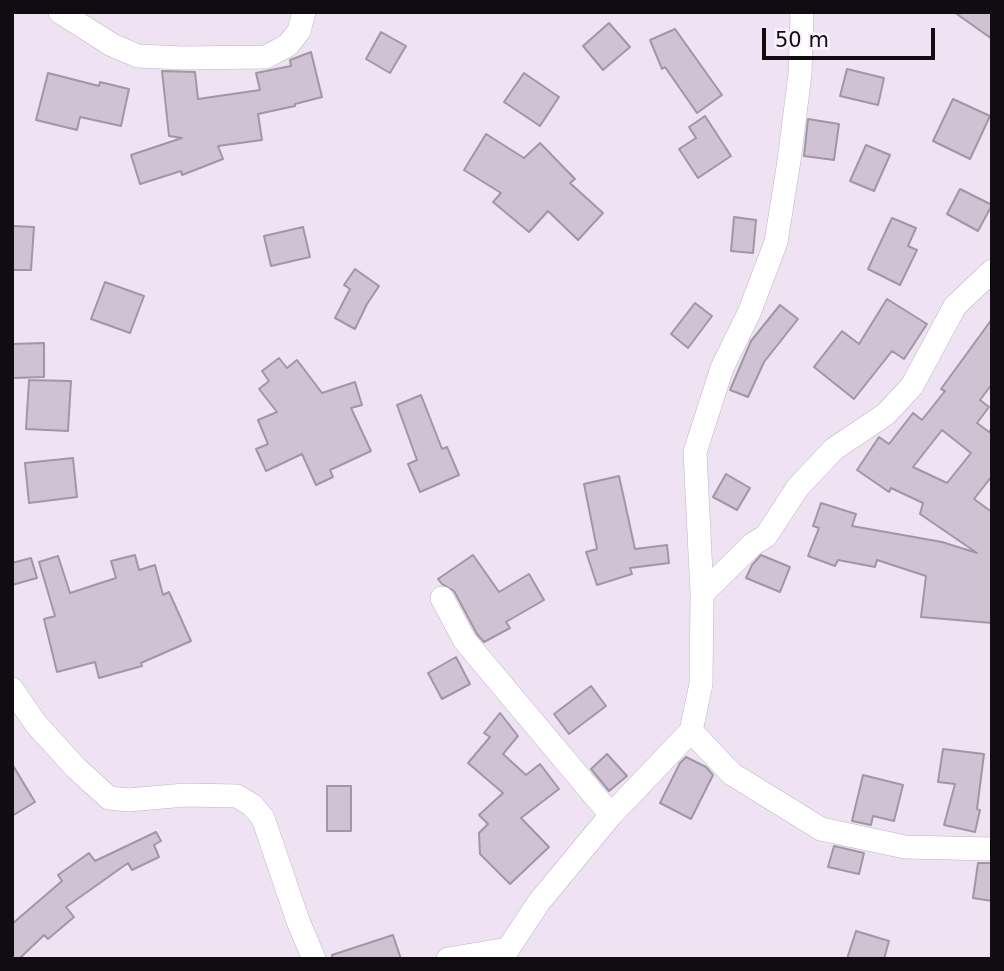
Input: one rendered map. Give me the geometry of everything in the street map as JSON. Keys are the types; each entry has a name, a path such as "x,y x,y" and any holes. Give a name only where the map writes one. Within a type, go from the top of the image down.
{"street":[{"path":"60,12 112,45 138,56 183,58 266,57 288,45 299,31 304,12"},
{"path":"448,959 508,949 539,902 611,815 691,731 701,684 702,594 695,452 722,368 749,313 776,242 799,86 802,12"},
{"path":"702,594 753,544 766,536 798,487 834,449 886,414 912,386 955,306 992,271"},
{"path":"442,598 465,641 611,815"},
{"path":"12,689 36,724 76,768 108,797 128,800 185,795 237,796 252,804 263,818 298,921 314,959"},
{"path":"691,731 732,774 821,828 905,847 992,849"}],"building":[{"path":"954,12 992,12 992,39"},
{"path":"609,23 630,47 603,70 583,46"},
{"path":"675,29 722,95 697,113 665,67 662,69 650,40"},
{"path":"381,32 406,46 390,73 366,59"},
{"path":"311,52 322,97 258,114 262,140 218,146 223,159 182,175 181,171 140,184 131,155 182,138 169,136 162,71 195,72 198,99 260,90 256,73 291,66 290,60"},
{"path":"847,69 884,78 878,105 840,96"},
{"path":"48,73 99,86 100,82 129,89 121,126 80,117 77,130 36,120"},
{"path":"524,73 559,97 540,126 504,102"},
{"path":"953,99 990,116 970,159 933,141"},
{"path":"705,116 731,156 698,178 679,149 696,138 689,127"},
{"path":"808,119 839,124 834,160 804,156"},
{"path":"486,134 524,158 540,143 575,179 570,183 603,213 578,240 548,211 529,232 493,202 501,193 464,170"},
{"path":"866,145 890,155 874,191 850,181"},
{"path":"960,189 992,205 978,231 947,214"},
{"path":"734,217 756,220 753,253 731,251"},
{"path":"892,218 916,228 908,246 917,250 900,285 868,269"},
{"path":"12,226 34,227 31,270 12,270"},
{"path":"303,227 310,257 271,266 264,236"},
{"path":"355,269 379,286 355,329 335,318 350,289 344,285"},
{"path":"105,282 144,296 130,333 91,319"},
{"path":"887,299 927,324 904,359 892,351 854,399 814,367 842,331 859,344"},
{"path":"695,303 712,316 688,348 671,334"},
{"path":"780,305 798,319 764,362 748,397 730,390 751,341"},
{"path":"992,319 992,384 980,400 989,407 977,423 989,432 992,428 992,476 974,499 992,512 992,623 921,617 926,576 877,560 875,567 838,560 835,566 808,556 819,528 813,526 821,503 856,514 852,526 942,542 977,553 920,514 923,503 891,488 889,492 857,470 879,437 889,444 913,413 922,420 945,391 941,389","holes":["942,430 971,453 947,483 913,467"]},
{"path":"44,343 44,377 12,378 12,344"},
{"path":"279,358 287,368 297,360 322,393 355,382 362,405 351,408 371,451 330,470 333,477 316,485 302,454 266,471 256,449 268,444 258,420 277,412 259,389 269,381 262,371"},
{"path":"29,380 71,381 68,431 26,429"},
{"path":"421,395 442,449 447,447 459,475 420,492 408,464 417,460 397,405"},
{"path":"73,458 77,497 29,503 25,463"},
{"path":"726,474 750,488 737,510 713,497"},
{"path":"619,476 635,549 667,545 669,563 630,568 632,574 597,585 586,552 597,549 584,484"},
{"path":"135,555 139,570 155,565 163,595 169,592 191,641 141,663 142,666 99,678 95,662 57,672 44,619 55,616 39,562 58,556 70,593 116,578 111,561"},
{"path":"473,555 499,592 529,574 544,600 506,622 510,628 484,642 454,591 438,579"},
{"path":"761,555 790,567 780,592 746,578"},
{"path":"31,558 37,578 12,585 12,563"},
{"path":"456,657 470,684 442,699 428,673"},
{"path":"591,686 606,706 569,734 554,714"},
{"path":"500,713 518,736 503,754 526,775 540,764 559,789 521,818 549,847 510,884 480,854 479,833 488,824 479,815 503,793 468,763 490,737 484,733"},
{"path":"943,749 984,754 977,809 980,810 975,832 944,825 955,784 938,782"},
{"path":"607,754 627,776 609,791 591,769"},
{"path":"686,757 706,767 713,775 691,819 660,803 680,763"},
{"path":"12,764 35,802 12,816"},
{"path":"863,775 903,785 894,821 873,816 871,825 852,821"},
{"path":"327,786 351,786 351,831 327,831"},
{"path":"156,832 161,841 154,845 159,857 132,870 128,863 66,907 74,917 48,939 44,935 19,959 12,959 12,924 62,881 58,875 89,853 95,861"},
{"path":"834,846 864,853 859,874 828,867"},
{"path":"978,863 992,863 992,901 973,898"},
{"path":"856,931 889,941 884,959 847,959"},
{"path":"393,935 401,959 332,959 332,955"}]}
